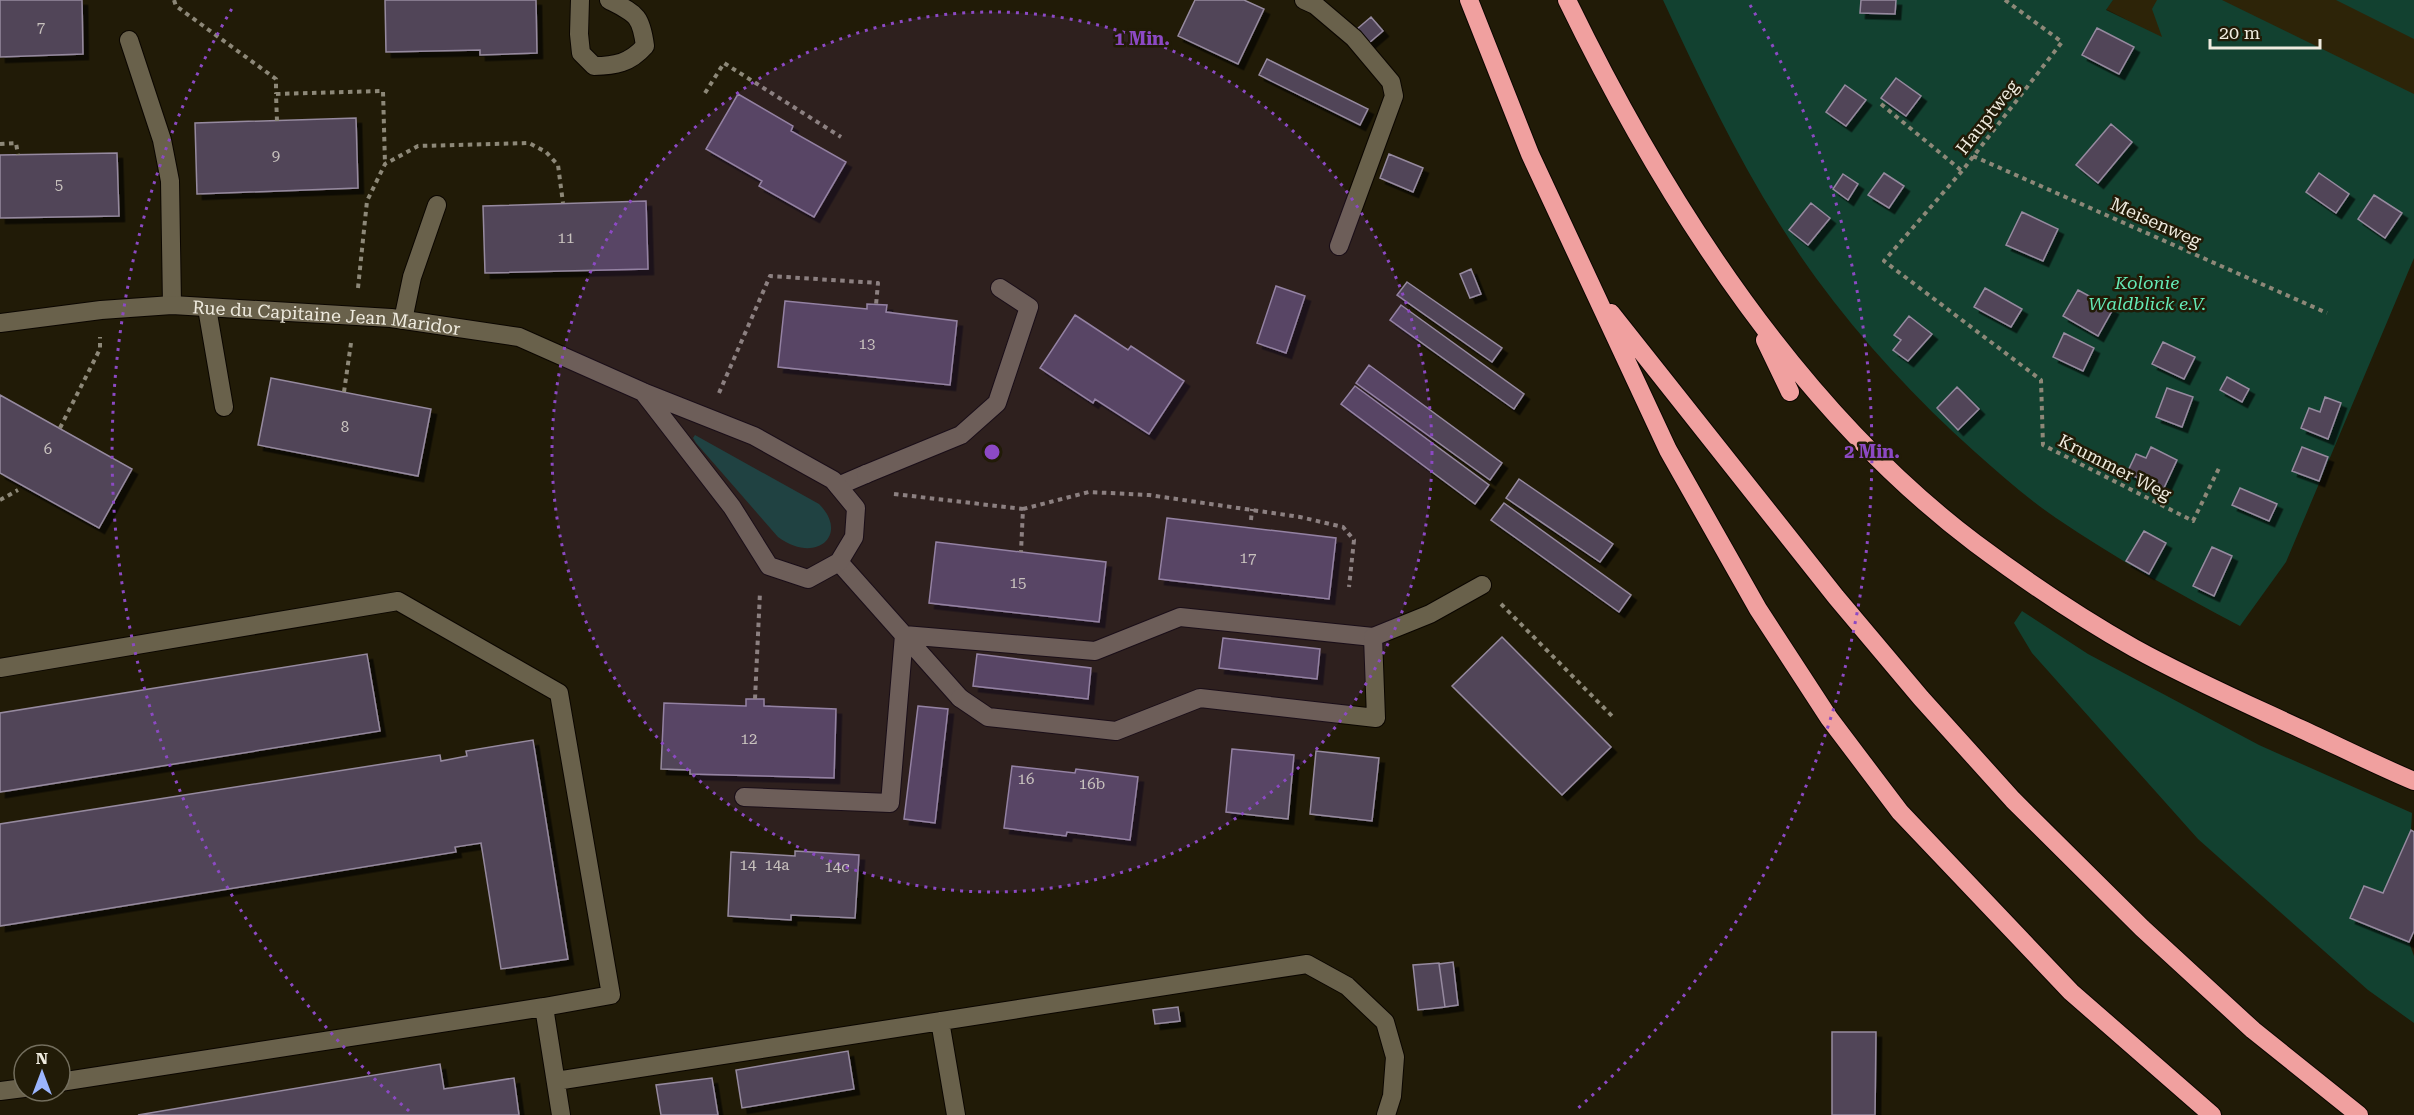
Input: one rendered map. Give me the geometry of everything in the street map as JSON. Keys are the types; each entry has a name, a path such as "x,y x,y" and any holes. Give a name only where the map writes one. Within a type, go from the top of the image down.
{"highway":[{"path":"1469,0 1530,154 1668,450 1758,609 1836,727 1900,812 2071,992 2212,1115"},
{"path":"1567,0 1591,49 1656,165 1702,241 1752,314 1828,405 1903,482 1974,542 2042,591 2135,648 2414,782"},
{"path":"1591,288 1836,597 1921,698 2013,800 2142,928 2253,1030 2359,1115"},
{"path":"1752,314 1790,392"}],"street":[{"path":"580,0 581,53 594,66 611,66 633,60 645,46 638,17 609,0"},
{"path":"1304,0 1314,5 1354,38 1391,82 1394,96 1339,246"},
{"path":"129,40 162,140 170,181 172,305"},
{"path":"404,320 412,277 437,205"},
{"path":"838,486 962,435 996,403 1029,307 1000,288"},
{"name":"Rue du Capitaine Jean Maridor","path":"0,323 101,310 172,305 404,320 519,337 643,392 754,436 833,480 856,508"},
{"path":"207,308 224,407"},
{"name":"Rue du Capitaine Jean Maridor","path":"643,392 732,507 770,566"},
{"path":"770,566 807,579 839,562 855,537 856,508"},
{"path":"839,562 960,698 988,717 1116,731 1200,698 1376,718 1373,637"},
{"path":"904,635 1095,651 1180,617 1373,637 1430,614 1482,585"},
{"path":"0,668 398,601 559,693 611,995 72,1080"},
{"path":"744,797 890,803 904,635"},
{"path":"556,1081 1307,964 1347,986 1385,1022 1395,1057 1392,1096 1386,1115"},
{"path":"544,1007 561,1115"},
{"path":"940,1021 956,1115"}],"path":[{"path":"174,0 176,6 276,78 278,121"},
{"name":"Hauptweg","path":"1884,261 1962,171 2062,42 2005,0"},
{"path":"705,93 724,63 842,137"},
{"path":"276,94 383,91 385,164"},
{"path":"1881,104 1962,171"},
{"path":"0,144 16,143 18,155"},
{"name":"Meisenweg","path":"1973,156 2327,313"},
{"name":"Krummer Weg","path":"1884,261 2042,380 2043,445 2193,521 2220,466"},
{"path":"708,419 770,276 878,283 876,305"},
{"path":"60,428 100,349 101,310"},
{"path":"0,500 18,490"},
{"path":"856,508 882,493 1023,509 1089,492 1149,495 1251,509 1343,527 1354,540 1349,587"},
{"path":"1021,552 1023,509"},
{"path":"1251,509 1251,520"},
{"path":"755,699 760,585 770,566"},
{"path":"1482,585 1615,719"}],"shaded area":[{"path":"2113,0 2414,0 2414,171 2106,9"}],"green space":[{"name":"Kolonie Waldblick e.V.","path":"1663,0 2113,0 2106,10 2162,37 2152,9 2157,0 2222,0 2414,94 2414,258 2286,562 2240,626 2124,561 2046,511 1975,452 1891,370 1834,302 1793,246 1772,212 1714,107"},
{"path":"2336,0 2414,0 2414,39"},
{"path":"695,435 819,504 828,515 831,526 830,535 824,543 816,547 805,548 792,545 778,537 696,443 693,438"},
{"path":"2022,611 2088,654 2259,745 2412,813 2411,830 2383,893 2364,886 2350,918 2409,942 2414,956 2414,1023 2368,990 2198,839 2032,653 2014,623"}],"building":[{"path":"0,0 82,0 83,54 0,57"},
{"path":"385,0 536,0 537,53 480,55 480,50 386,52"},
{"path":"1195,0 1244,0 1264,9 1238,64 1178,36"},
{"path":"1861,0 1896,0 1895,14 1860,13"},
{"path":"1371,17 1383,31 1369,43 1357,29"},
{"path":"2097,28 2134,47 2119,74 2082,55"},
{"path":"1267,59 1368,109 1360,125 1259,75"},
{"path":"1896,78 1921,96 1906,116 1881,98"},
{"path":"1845,85 1866,100 1846,126 1826,112"},
{"path":"738,94 793,126 791,131 846,162 814,217 759,186 762,181 706,149"},
{"path":"356,118 358,188 197,194 195,123"},
{"path":"2111,124 2132,142 2098,183 2076,165"},
{"path":"117,153 119,216 0,218 0,155"},
{"path":"1389,154 1423,168 1413,192 1380,178"},
{"path":"1884,173 1904,186 1889,208 1868,195"},
{"path":"2319,173 2349,194 2336,213 2306,192"},
{"path":"1843,174 1858,184 1848,200 1833,189"},
{"path":"2374,195 2402,213 2385,238 2358,219"},
{"path":"646,201 648,269 485,273 483,206"},
{"path":"1811,203 1830,218 1808,245 1789,230"},
{"path":"2022,212 2058,229 2043,261 2006,245"},
{"path":"1471,269 1481,294 1470,298 1460,274"},
{"path":"1407,282 1502,348 1492,362 1397,295"},
{"path":"1276,286 1305,296 1286,353 1257,343"},
{"path":"1985,288 2022,309 2011,327 1974,307"},
{"path":"2078,290 2113,309 2098,336 2063,316"},
{"path":"785,301 867,309 867,304 887,305 886,312 957,321 950,385 778,367"},
{"path":"1401,305 1524,394 1514,409 1390,320"},
{"path":"1075,315 1128,350 1131,346 1184,381 1149,434 1095,399 1093,403 1040,368"},
{"path":"1909,316 1932,334 1908,361 1893,350 1901,340 1894,335"},
{"path":"2064,333 2094,348 2083,371 2053,357"},
{"path":"2163,342 2195,357 2184,379 2152,364"},
{"path":"1369,365 1502,463 1490,480 1356,383"},
{"path":"2227,377 2249,389 2242,402 2220,390"},
{"path":"271,378 431,409 418,476 258,445"},
{"path":"1355,386 1489,485 1475,504 1341,404"},
{"path":"1957,387 1979,409 1958,430 1937,408"},
{"path":"2167,388 2193,397 2182,427 2156,417"},
{"path":"0,395 132,469 99,528 0,473"},
{"path":"2325,397 2341,403 2328,439 2301,428 2309,408 2320,412"},
{"path":"2151,447 2177,460 2163,490 2127,473 2136,454 2146,458"},
{"path":"2302,447 2328,457 2319,481 2292,471"},
{"path":"1519,479 1613,544 1600,562 1506,498"},
{"path":"2240,488 2277,504 2269,521 2232,505"},
{"path":"1504,503 1631,595 1619,612 1491,520"},
{"path":"1167,518 1336,538 1329,599 1159,579"},
{"path":"2144,531 2166,543 2149,574 2126,561"},
{"path":"936,542 1106,562 1099,622 929,603"},
{"path":"2212,547 2232,556 2214,596 2193,586"},
{"path":"1502,637 1611,747 1562,795 1452,686"},
{"path":"1223,638 1320,649 1317,679 1219,668"},
{"path":"367,654 380,731 0,792 0,713"},
{"path":"977,654 1091,668 1088,699 973,686"},
{"path":"746,699 764,699 764,706 836,709 834,778 690,774 690,770 661,769 664,703 746,706"},
{"path":"918,706 948,709 935,823 904,819"},
{"path":"533,740 568,959 501,969 481,843 455,847 456,852 0,926 0,824 440,755 441,761 467,756 466,751"},
{"path":"1232,749 1294,755 1288,819 1226,812"},
{"path":"1316,751 1379,758 1372,821 1310,814"},
{"path":"1012,766 1075,773 1076,769 1138,777 1130,840 1067,832 1066,836 1004,828"},
{"path":"2411,830 2414,832 2414,931 2409,942 2350,918 2364,886 2383,893"},
{"path":"795,851 859,855 855,918 791,915 791,920 728,916 731,852 795,856"},
{"path":"1453,962 1458,1005 1445,1007 1439,964"},
{"path":"1439,963 1445,1007 1418,1010 1413,965"},
{"path":"1178,1007 1180,1021 1155,1024 1153,1010"},
{"path":"1832,1032 1876,1032 1875,1115 1832,1115"},
{"path":"848,1051 854,1089 742,1108 736,1070"},
{"path":"440,1064 444,1089 514,1078 519,1115 138,1115"},
{"path":"712,1078 718,1115 661,1115 656,1085"}]}
